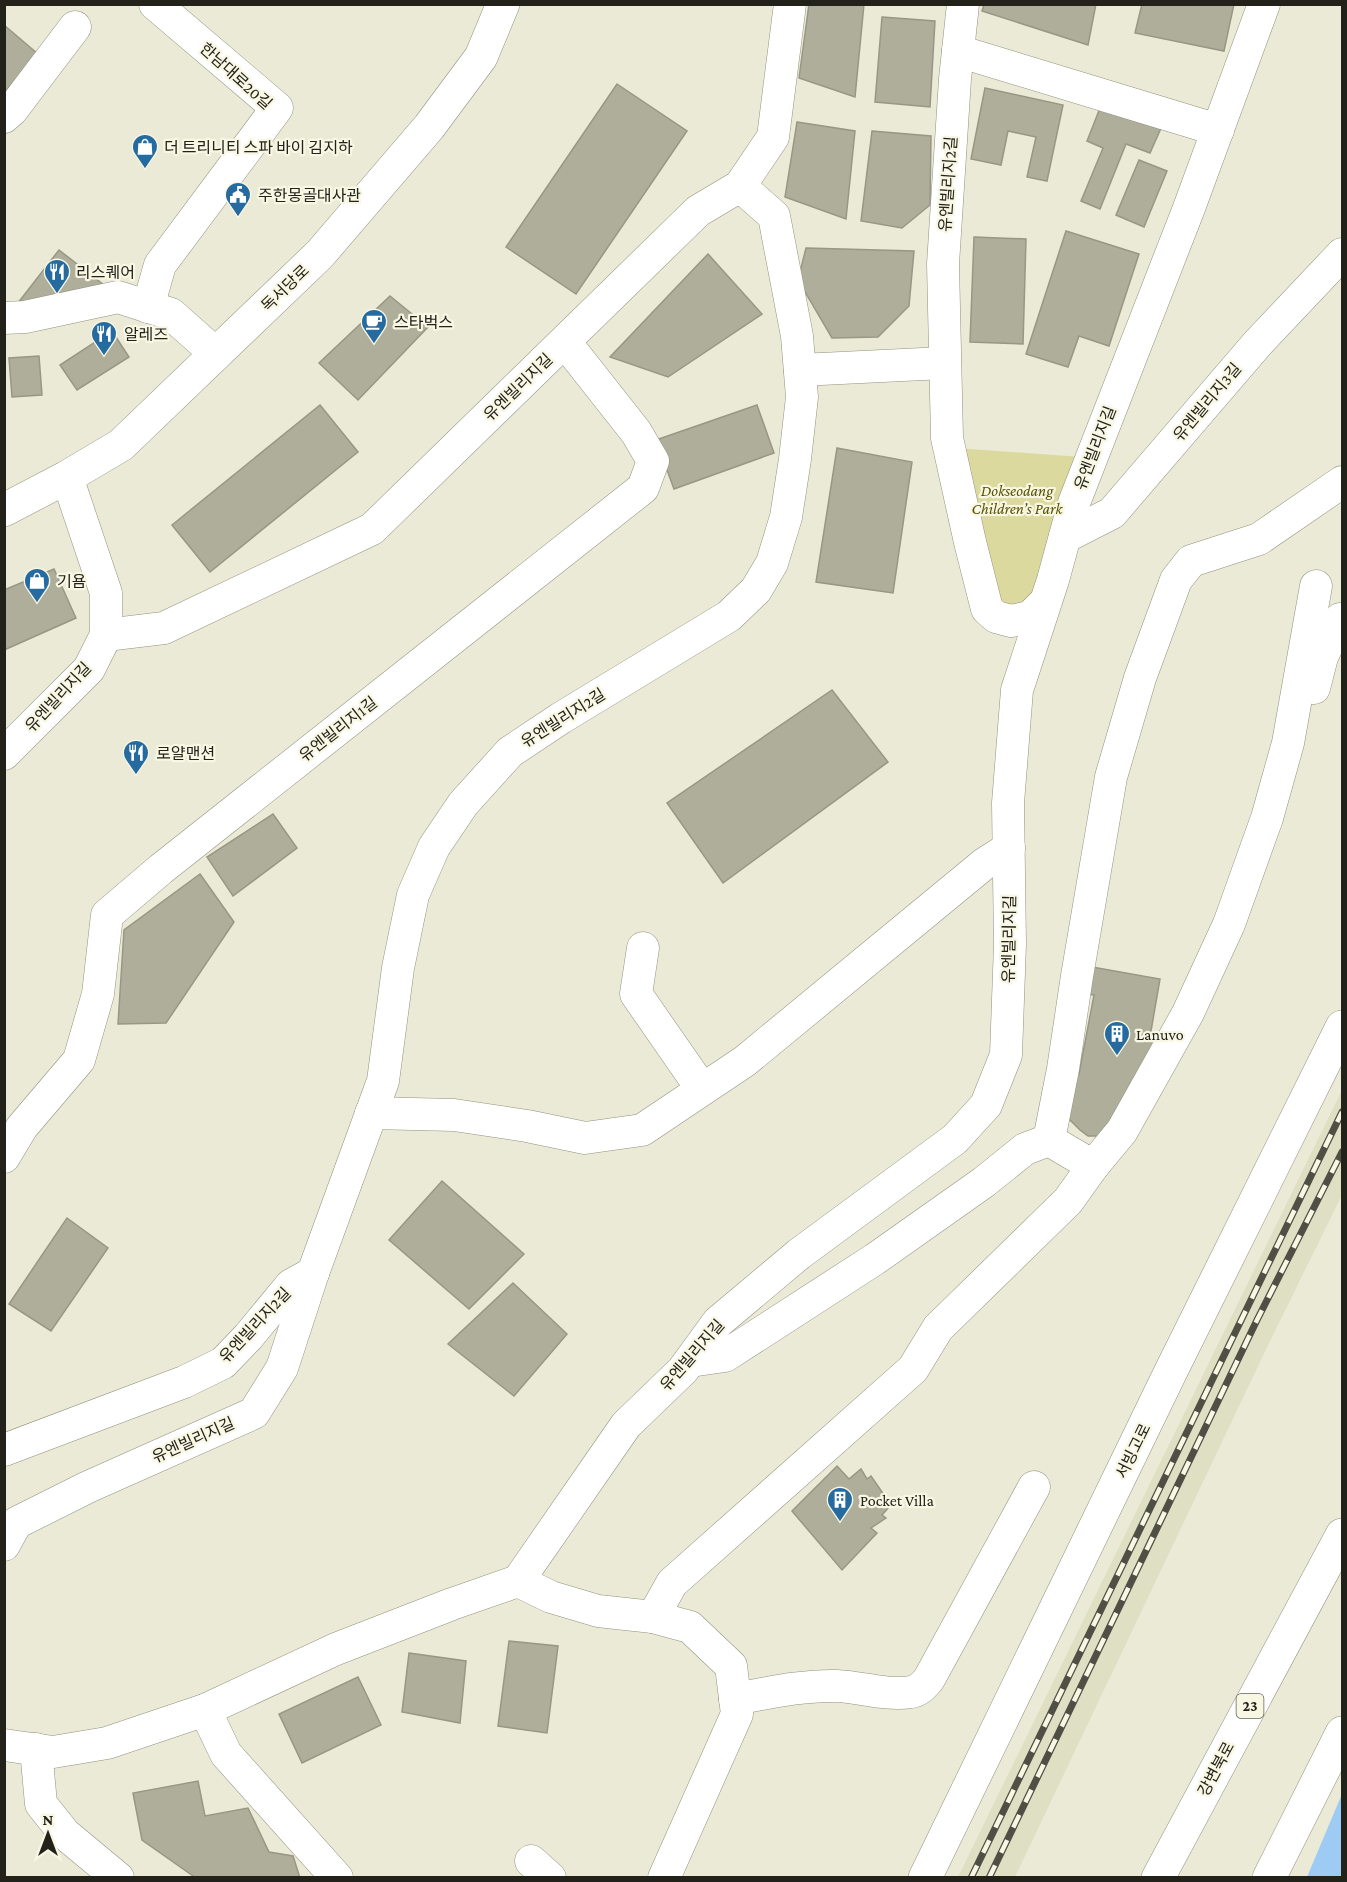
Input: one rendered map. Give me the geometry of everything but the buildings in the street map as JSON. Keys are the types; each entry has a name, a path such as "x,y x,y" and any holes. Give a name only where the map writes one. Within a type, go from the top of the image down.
{"main road":[{"name":"독서당로","path":"4,510 121,445 320,254 429,127 481,57 504,4"},
{"name":"서빙고로","path":"926,1878 1171,1371 1342,1027"},
{"name":"서빙고로","path":"935,1878 1059,1633 1342,1060"},
{"name":"강변북로","path":"1158,1878 1342,1535"},
{"path":"1269,1878 1342,1733"}],"street":[{"name":"한남대로20길","path":"148,307 160,265 277,108 156,4"},
{"name":"유엔빌리지길","path":"106,635 164,628 372,529 698,211 740,186 773,137 789,4"},
{"name":"유엔빌리지2길","path":"963,4 943,264 947,438 987,609 996,617 1011,621 1030,617 1044,603"},
{"name":"유엔빌리지길","path":"518,1581 626,1425 683,1370 718,1323 799,1254 955,1139 986,1105 1006,1055 1010,944 1008,803 1017,690 1053,580 1074,503 1218,130 1264,4"},
{"path":"4,117 12,110 75,27"},
{"path":"958,51 1218,130"},
{"name":"유엔빌리지2길","path":"4,1450 184,1382 223,1363 291,1286 313,1273 383,1081 398,968 413,895 434,846 463,804 510,752 561,718 729,616 756,590 772,563 786,517 795,459 802,397 800,370 797,336 774,216 740,186"},
{"name":"유엔빌리지3길","path":"1065,537 1112,513 1257,344 1342,254"},
{"path":"4,318 25,316 118,297 171,314 216,354"},
{"name":"유엔빌리지1길","path":"4,1157 22,1127 79,1060 98,994 108,915 170,862 643,488 653,460 636,432 565,342"},
{"path":"800,370 944,363"},
{"name":"유엔빌리지길","path":"4,754 88,669 106,635 106,593 67,477"},
{"path":"1049,1140 1063,1069 1111,777 1140,678 1176,580 1191,561 1258,539 1342,482"},
{"path":"653,1617 672,1583 913,1369 938,1328 1068,1201 1122,1131 1188,1013 1229,924 1267,818 1288,743 1316,586"},
{"path":"1288,743 1310,701 1322,657 1340,619"},
{"path":"371,1113 454,1115 585,1138 642,1130 745,1061 984,864 1008,848"},
{"path":"643,948 636,994 702,1089"},
{"path":"1049,1140 1093,1166"},
{"path":"690,1361 725,1356 875,1259 984,1182 1025,1149 1049,1140"},
{"name":"유엔빌리지길","path":"4,1545 16,1523 88,1487 254,1413 282,1368 313,1273"},
{"path":"735,1699 823,1686 879,1692 915,1692 929,1679 1034,1487"},
{"path":"4,1745 53,1752 108,1743 205,1710 336,1649 518,1581 551,1597 598,1611 653,1617 690,1628 731,1666 737,1714 664,1878"},
{"path":"205,1710 226,1754 337,1878"},
{"path":"36,1749 41,1804 65,1834 118,1878"}],"shaded area":[{"path":"1342,1090 1342,1195 1270,1341 1015,1877 958,1877"}],"green space":[{"name":"Dokseodang Children’s Park","path":"956,448 1082,457 1035,600 1001,608"}],"water":[{"path":"1342,1794 1342,1877 1307,1877"}],"railway":[{"path":"971,1878 1342,1112"},
{"path":"989,1878 1257,1320 1342,1152"}],"place":[{"name":"더 트리니티 스파 바이 김지하","path":"145,170"},
{"name":"주한몽골대사관","path":"238,218"},
{"name":"리스퀘어","path":"57,295"},
{"name":"스타벅스","path":"374,345"},
{"name":"알레즈","path":"104,357"},
{"name":"기욤","path":"37,604"},
{"name":"로얄맨션","path":"136,776"},
{"name":"Lanuvo","path":"1117,1057"},
{"name":"Pocket Villa","path":"840,1523"}]}
